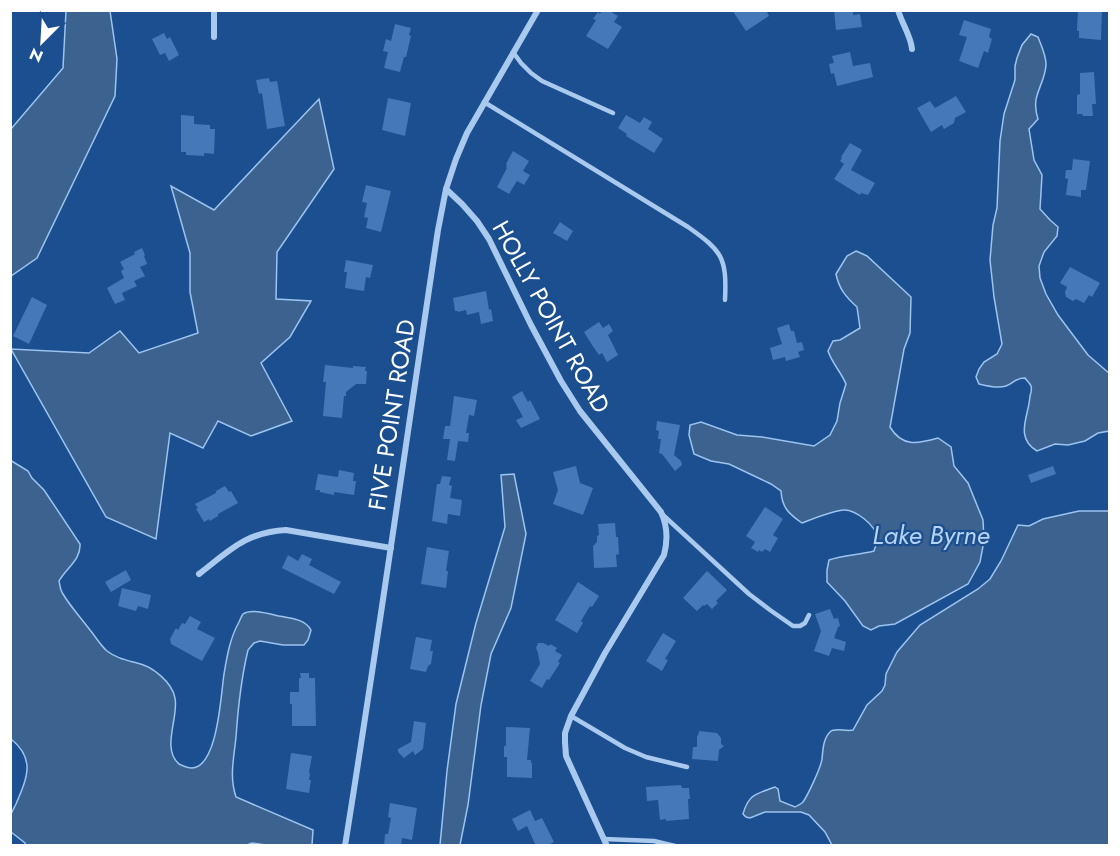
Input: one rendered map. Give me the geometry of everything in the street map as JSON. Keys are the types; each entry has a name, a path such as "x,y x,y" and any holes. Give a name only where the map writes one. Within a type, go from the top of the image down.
{"street":[{"path":"214,10 214,37"},
{"name":"FIVE POINT ROAD","path":"345,846 446,189 467,133 538,10"},
{"path":"898,10 911,40 912,49"},
{"name":"HOLLY POINT ROAD","path":"446,189 477,221 489,239 531,325 580,411 663,515"},
{"path":"606,842 566,756 565,733 571,716 605,653 664,555 668,534 663,515"},
{"path":"199,574 244,540 272,531 286,530 391,548"}],"lane":[{"path":"513,52 526,68 542,81 613,113"},
{"path":"484,102 709,242 722,259 725,270 725,300"},
{"path":"663,515 748,594 793,626 805,623 808,615"},
{"path":"571,716 625,748 646,757 687,767"},
{"path":"606,842 654,841 675,846"}],"water":[{"path":"66,11 110,11 117,59 115,96 37,258 11,276 11,129 63,68"},
{"path":"1031,34 1038,37 1046,64 1036,100 1038,119 1029,129 1034,160 1042,175 1040,209 1058,227 1057,236 1044,252 1039,266 1040,278 1058,315 1088,355 1110,374 1109,431 1098,433 1085,441 1068,445 1055,444 1037,451 1030,445 1024,433 1031,390 1025,378 1006,386 992,387 979,384 976,377 984,362 997,354 1002,344 990,260 997,208 1000,141 1004,114 1015,80 1017,58 1022,45"},
{"path":"319,99 334,169 277,252 276,299 311,301 290,337 261,363 292,421 251,436 218,421 203,448 170,433 156,539 106,517 11,349 89,353 120,331 139,353 198,333 190,292 190,253 171,186 214,210"},
{"name":"Lake Byrne","path":"856,251 867,256 911,297 910,333 904,349 890,427 905,441 923,442 938,438 951,447 954,466 968,483 983,520 984,541 980,562 968,584 895,624 879,626 871,630 863,626 845,601 827,582 829,560 874,551 877,538 869,523 853,512 843,510 802,523 787,510 781,491 729,464 711,461 694,454 689,435 690,425 701,422 737,435 814,446 830,435 837,421 846,384 828,351 833,341 840,340 860,328 857,307 844,292 836,274 847,256"},
{"path":"10,460 28,471 44,490 80,544 76,559 59,581 61,591 69,603 107,651 149,667 170,686 176,706 171,750 179,764 192,768 201,764 208,756 217,728 229,647 243,614 256,611 297,620 308,626 311,630 304,645 283,645 260,641 254,643 248,650 240,694 232,774 236,797 313,830 312,845 273,846 252,843 244,846 26,846 11,832 10,817 23,786 27,769 24,754 11,739"},
{"path":"514,474 526,534 511,608 491,654 460,845 440,845 456,704 476,623 505,527 501,475"},
{"path":"1079,511 1109,511 1109,845 832,845 825,832 809,815 801,812 765,812 750,818 743,814 751,798 775,787 778,789 780,801 795,807 802,803 819,768 826,738 830,732 835,730 853,730 867,705 882,691 886,674 897,652 920,625 990,579 1018,525 1029,526 1043,519"}],"building":[{"path":"602,10 608,10 618,16 614,22 622,27 608,49 586,36 596,20 593,19"},
{"path":"732,10 766,10 769,16 746,31"},
{"path":"834,10 853,10 853,15 860,14 862,27 836,30"},
{"path":"1078,10 1102,10 1101,40 1079,38"},
{"path":"964,20 991,29 989,37 992,39 988,53 984,51 978,68 959,61 967,37 959,35"},
{"path":"395,24 411,28 406,57 404,57 400,72 384,68 388,52 383,51 386,39 391,41"},
{"path":"164,33 167,39 170,37 179,55 169,61 165,53 160,55 152,39"},
{"path":"850,52 853,66 870,63 873,77 837,86 829,64 834,63 832,56"},
{"path":"1094,72 1096,104 1092,104 1093,116 1083,116 1077,114 1080,73"},
{"path":"269,78 270,82 277,81 285,126 267,129 262,93 259,94 256,80"},
{"path":"956,96 966,112 955,118 954,123 944,129 942,125 931,132 917,108 930,101 935,108"},
{"path":"388,98 411,103 405,136 382,130"},
{"path":"181,115 194,116 194,124 210,125 210,129 215,129 214,154 186,155 186,152 181,152"},
{"path":"626,115 640,123 644,117 652,122 648,129 663,139 654,153 626,136 627,134 618,128"},
{"path":"850,143 862,150 851,170 875,183 868,195 861,193 860,195 834,179 844,164 840,161 841,157"},
{"path":"513,151 529,161 523,171 530,175 524,185 517,181 509,194 497,187"},
{"path":"1073,159 1090,161 1086,190 1081,190 1081,197 1066,195 1068,179 1065,178 1066,170 1072,170"},
{"path":"366,185 391,191 381,232 366,228 368,218 364,217 367,203 362,202"},
{"path":"560,222 573,231 567,241 553,233"},
{"path":"142,248 147,264 140,267 145,276 134,281 137,286 122,293 125,300 115,304 107,288 124,278 121,271 124,269 120,262"},
{"path":"346,260 373,265 370,278 366,277 364,291 345,288"},
{"path":"1070,267 1100,283 1092,297 1089,295 1084,303 1066,297 1067,287 1060,283"},
{"path":"486,291 493,321 481,324 479,312 467,315 466,310 455,311 453,298"},
{"path":"32,297 47,305 29,344 13,336"},
{"path":"599,322 603,328 609,324 613,331 608,335 618,355 607,362 602,353 599,355 584,332"},
{"path":"789,324 791,331 794,331 797,343 802,342 804,350 798,352 800,357 786,361 785,357 773,360 770,348 782,344 777,328"},
{"path":"325,365 366,367 366,384 356,384 344,396 342,418 323,416"},
{"path":"522,391 528,402 530,400 540,419 521,428 516,420 523,417 512,397"},
{"path":"454,396 477,400 474,416 469,415 466,433 469,433 468,442 458,441 455,461 447,460 450,439 443,439 445,426 450,426"},
{"path":"657,421 680,425 674,455 682,465 675,471 659,453 661,439 658,439 659,431 656,430"},
{"path":"576,466 580,483 593,488 583,515 553,504 558,490 553,472"},
{"path":"1053,466 1056,474 1031,483 1028,475"},
{"path":"339,470 354,473 353,481 356,481 354,495 334,492 334,495 315,490 318,474 338,477"},
{"path":"442,476 451,477 450,498 462,500 460,516 448,514 447,524 432,521 437,484 440,484"},
{"path":"225,486 238,503 210,521 209,519 204,522 195,504"},
{"path":"765,507 783,519 773,535 778,538 770,552 765,549 758,552 751,548 755,542 746,536"},
{"path":"615,523 619,554 616,555 617,567 594,568 593,546 599,535 598,524"},
{"path":"427,547 449,551 446,588 421,584"},
{"path":"302,554 312,559 309,565 341,582 334,594 282,568 288,555 298,561"},
{"path":"126,570 131,580 111,592 105,582"},
{"path":"707,571 727,590 716,601 718,603 712,609 707,604 697,611 683,598"},
{"path":"578,582 599,596 581,621 583,623 577,633 555,620"},
{"path":"122,588 151,595 148,609 138,606 136,611 118,606"},
{"path":"830,609 834,619 838,618 840,626 834,638 846,642 844,651 832,648 829,656 814,651 821,631 815,614"},
{"path":"190,616 201,622 197,629 215,638 202,661 171,644 170,639 176,628 178,630 182,623 185,624"},
{"path":"663,633 676,641 665,659 668,660 662,671 646,661"},
{"path":"416,637 432,640 431,664 426,672 410,669"},
{"path":"538,643 549,646 550,644 562,655 558,662 560,663 542,688 530,681 540,664 536,648"},
{"path":"300,673 309,673 309,678 315,678 316,726 292,726 290,692 299,692"},
{"path":"414,721 426,723 423,749 415,755 413,751 404,758 398,749 411,742"},
{"path":"506,727 530,728 527,760 531,760 532,763 532,778 507,777 507,757 504,757"},
{"path":"699,731 717,733 721,738 721,744 724,746 719,750 718,761 692,759 693,747 697,747"},
{"path":"291,753 312,756 309,793 286,789"},
{"path":"681,785 682,788 689,788 689,819 660,820 658,800 647,801 646,787"},
{"path":"390,803 417,808 412,840 402,838 401,846 384,846 385,834 388,834 391,818 388,817"},
{"path":"530,810 535,821 542,818 554,842 546,846 536,846 527,826 518,831 512,819"}]}
